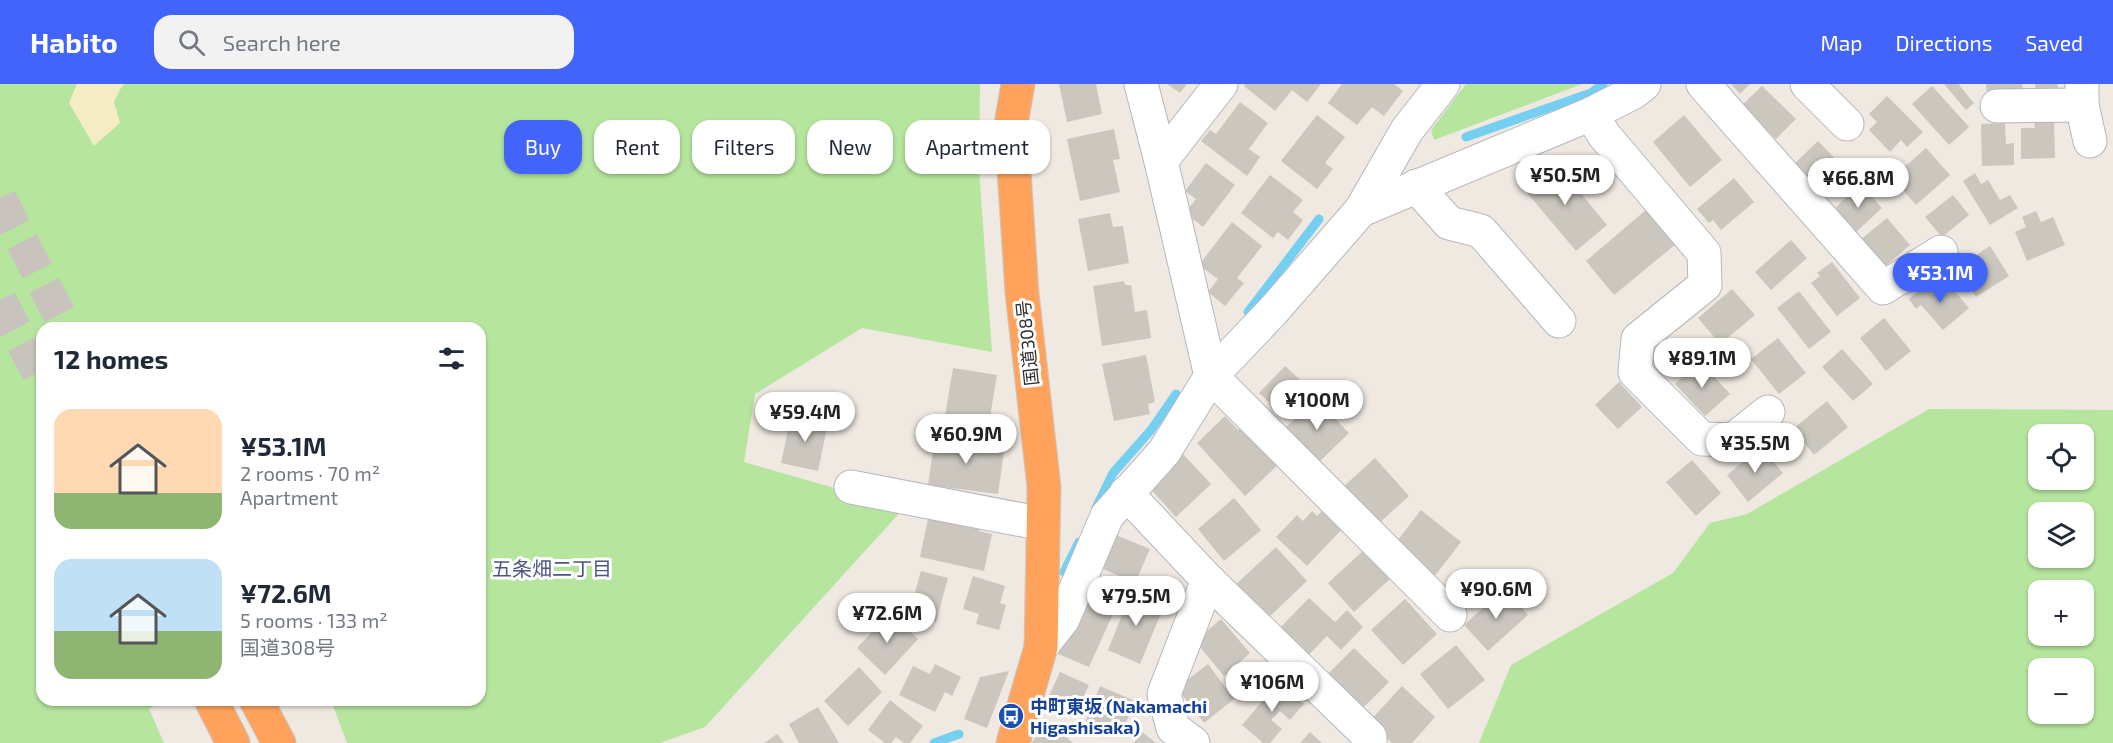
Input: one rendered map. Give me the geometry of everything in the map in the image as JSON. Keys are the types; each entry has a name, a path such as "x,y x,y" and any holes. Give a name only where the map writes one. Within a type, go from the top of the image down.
{"highway":[{"name":"国道308号","path":"1013,743 1041,647 1044,487 1022,293 1011,124 1018,84"},
{"path":"214,706 233,743"},
{"path":"259,706 279,743"}],"street":[{"path":"1141,84 1211,376 1450,615"},
{"path":"1161,161 1221,84"},
{"path":"1041,647 1063,619 1107,516 1164,452 1211,376 1272,312 1361,210 1407,130 1443,84"},
{"path":"1361,210 1591,114 1634,92 1644,84"},
{"path":"1703,84 1883,288 1941,252"},
{"path":"1807,84 1847,124"},
{"path":"1997,106 2082,94 2090,141"},
{"path":"1591,114 1604,135 1704,254 1705,285 1638,339 1635,372 1702,439 1733,440 1768,412"},
{"path":"1416,186 1449,223 1481,231 1560,321"},
{"path":"851,487 1043,525"},
{"path":"1126,493 1208,580 1370,736 1370,743"},
{"path":"1192,743 1173,728 1164,694 1208,580"}],"green space":[{"path":"0,84 980,84 980,120 905,120 905,174 979,174 992,352 862,328 755,394 744,462 904,508 705,727 660,743 347,743 333,706 486,706 486,322 36,322 36,706 154,706 149,709 164,743 0,743"},
{"path":"1466,84 1582,84 1434,140 1431,130"},
{"path":"1929,409 2113,410 2113,743 1479,743 1511,665 1673,573 1710,523 1747,514"}],"sand":[{"path":"77,84 125,84 114,102 120,123 94,146 69,103"}],"building":[{"path":"1059,84 1096,84 1102,114 1067,122"},
{"path":"1167,84 1187,84 1180,93"},
{"path":"1245,84 1321,84 1307,102 1292,90 1275,111 1244,86"},
{"path":"1342,84 1394,84 1403,91 1384,116 1372,107 1357,125 1328,103"},
{"path":"1731,84 1750,84 1740,94"},
{"path":"1944,84 1960,84 1974,103 1966,110"},
{"path":"1986,84 2022,84 2023,92 1987,95"},
{"path":"2035,84 2058,84 2058,90 2036,92"},
{"path":"1762,86 1796,119 1776,139 1741,106"},
{"path":"1932,86 1969,127 1949,145 1912,104"},
{"path":"1887,96 1923,132 1907,147 1901,140 1890,152 1869,130 1877,122 1869,114"},
{"path":"1240,102 1268,123 1249,149 1260,157 1247,176 1201,141 1210,130 1216,134"},
{"path":"1317,115 1345,137 1325,163 1333,169 1317,189 1281,161"},
{"path":"1684,115 1722,160 1690,187 1653,142"},
{"path":"2034,121 2054,121 2055,158 2021,159 2021,128 2035,128"},
{"path":"2005,123 2006,144 2014,143 2014,165 1982,166 1981,124"},
{"path":"1114,129 1120,159 1113,160 1120,192 1080,201 1067,139"},
{"path":"1818,141 1843,167 1819,190 1795,163"},
{"path":"1926,148 1950,175 1916,205 1897,183 1903,177 1899,172"},
{"path":"1555,162 1607,225 1576,251 1523,188"},
{"path":"1206,163 1235,185 1203,227 1185,213 1196,199 1185,191"},
{"path":"1975,173 1981,184 1988,180 2000,200 2010,195 2018,208 1990,225 1963,181"},
{"path":"1270,175 1303,200 1293,212 1303,220 1288,240 1278,232 1273,238 1241,213"},
{"path":"1734,178 1754,202 1721,230 1713,220 1709,223 1697,209"},
{"path":"1860,184 1882,208 1855,233 1833,210"},
{"path":"1953,195 1969,215 1942,237 1925,217"},
{"path":"1647,209 1676,244 1614,295 1586,261"},
{"path":"2036,211 2041,222 2053,217 2065,245 2027,261 2015,232 2026,227 2022,217"},
{"path":"1110,213 1113,227 1123,226 1129,263 1088,271 1078,219"},
{"path":"1887,218 1910,245 1883,268 1860,240"},
{"path":"1232,222 1262,246 1237,278 1244,283 1225,306 1208,292 1218,279 1199,265"},
{"path":"1791,240 1807,258 1771,290 1755,272"},
{"path":"1990,246 2009,276 1976,297 1957,268"},
{"path":"1832,262 1860,298 1837,316 1811,283 1820,276 1817,273"},
{"path":"1124,281 1125,285 1131,285 1135,312 1147,310 1151,338 1102,346 1093,286"},
{"path":"1946,281 1969,308 1943,330 1921,305 1916,309 1909,299 1925,285 1932,293"},
{"path":"1732,289 1755,315 1720,344 1698,318"},
{"path":"1799,291 1831,332 1809,349 1777,308"},
{"path":"1884,318 1911,351 1886,371 1860,338"},
{"path":"1778,338 1806,373 1779,394 1751,359"},
{"path":"1842,349 1873,384 1853,401 1822,367"},
{"path":"1146,355 1155,402 1148,404 1150,414 1114,421 1102,364"},
{"path":"1700,361 1730,394 1705,416 1675,384"},
{"path":"1285,366 1311,390 1285,417 1259,393"},
{"path":"953,368 997,375 988,429 944,422"},
{"path":"1619,382 1642,407 1618,429 1595,405"},
{"path":"1316,399 1349,433 1318,463 1285,428"},
{"path":"1827,401 1848,427 1814,455 1793,429"},
{"path":"791,416 828,423 818,471 781,463"},
{"path":"1225,416 1238,430 1243,425 1279,464 1245,496 1197,443"},
{"path":"935,436 1005,445 998,494 928,485"},
{"path":"1761,447 1783,473 1748,502 1727,475"},
{"path":"1182,453 1211,484 1176,517 1147,485"},
{"path":"1375,458 1409,496 1377,525 1343,487"},
{"path":"1692,460 1721,493 1696,516 1666,482"},
{"path":"1234,498 1261,530 1224,561 1198,529"},
{"path":"930,509 981,520 979,531 992,534 984,571 920,557"},
{"path":"1323,510 1343,528 1307,566 1276,537 1297,515 1303,521 1312,511 1317,516"},
{"path":"1421,510 1461,542 1434,577 1394,545"},
{"path":"1106,531 1150,549 1135,583 1092,564"},
{"path":"1276,547 1307,581 1265,621 1233,587"},
{"path":"1365,549 1391,578 1354,612 1328,583"},
{"path":"921,571 948,578 936,622 909,614"},
{"path":"973,576 1005,586 1000,603 1006,605 999,630 976,624 979,614 963,609"},
{"path":"1505,588 1528,615 1488,651 1464,625"},
{"path":"1083,590 1117,605 1089,667 1056,653"},
{"path":"1132,590 1165,604 1140,664 1108,650"},
{"path":"1309,598 1335,622 1347,610 1363,627 1341,650 1327,636 1305,659 1276,632"},
{"path":"1405,599 1437,634 1403,665 1371,630"},
{"path":"890,613 918,639 885,675 857,648"},
{"path":"1221,619 1250,653 1224,676 1195,641"},
{"path":"1456,645 1485,680 1448,709 1420,674"},
{"path":"1354,648 1389,682 1357,714 1322,680"},
{"path":"935,664 961,677 952,696 945,692 935,712 899,695 913,666 930,674"},
{"path":"1208,664 1234,699 1204,723 1177,688"},
{"path":"859,667 882,692 848,726 824,701"},
{"path":"1009,671 987,728 964,719 980,677"},
{"path":"1060,672 1089,685 1076,713 1047,700"},
{"path":"1279,682 1304,704 1290,720 1280,711 1271,720 1282,729 1270,743 1263,743 1242,725"},
{"path":"1100,686 1135,701 1120,737 1085,723"},
{"path":"1402,686 1435,717 1412,743 1392,743 1369,722"},
{"path":"890,700 923,726 910,743 904,743 896,737 891,743 885,743 868,730"},
{"path":"818,707 839,743 799,743 789,724"},
{"path":"1049,722 1073,743 1031,743"},
{"path":"1142,732 1156,743 1134,743"},
{"path":"1310,732 1322,743 1300,743"},
{"path":"777,734 784,743 764,743"}],"waterway":[{"path":"1466,137 1591,93 1603,84"},
{"path":"1248,312 1319,219"},
{"path":"1096,508 1113,473 1151,430 1176,394"},
{"path":"1064,572 1079,542"},
{"path":"934,743 959,734"}],"tunnel":[{"path":"0,198 63,322"},
{"path":"0,300 36,369"}],"place":[{"name":"中町東坂 (Nakamachi Higashisaka)","path":"1011,716"}],"district":[{"name":"五条畑二丁目","path":"552,568"}]}
